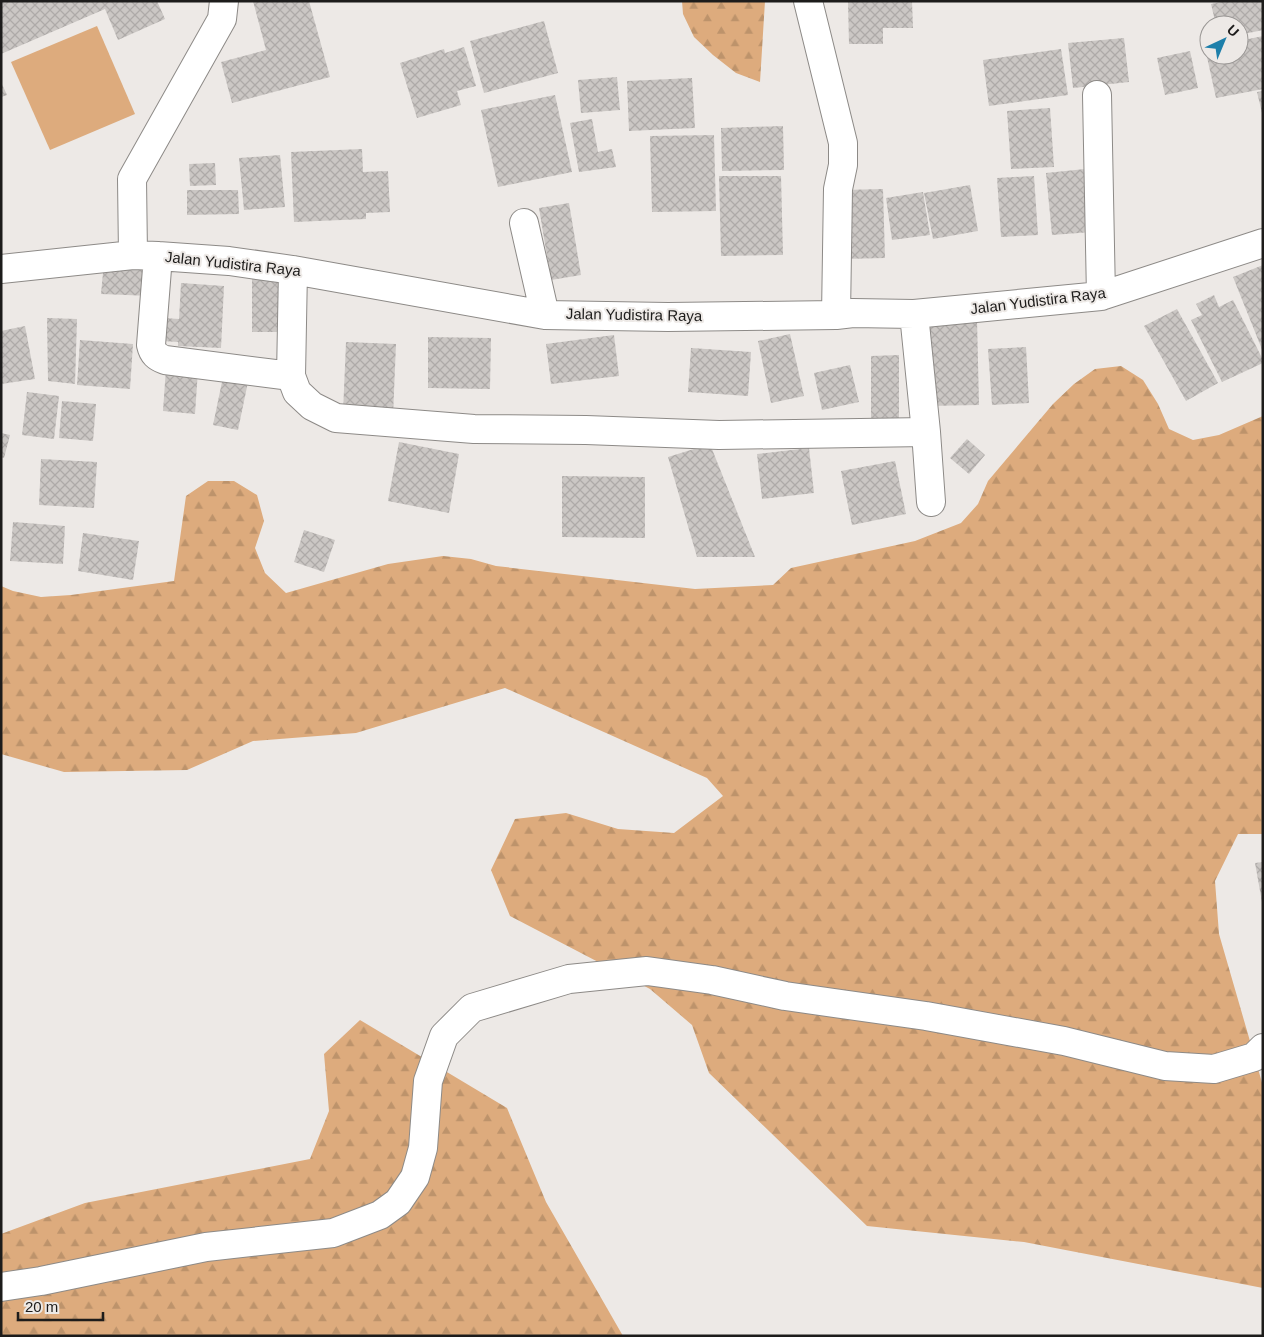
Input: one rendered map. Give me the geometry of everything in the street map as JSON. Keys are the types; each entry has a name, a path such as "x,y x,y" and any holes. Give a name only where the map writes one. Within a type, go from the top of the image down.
{"street":[{"path":"224,1 222,19 132,179 146,256 150,345 152,352 157,358 166,360 292,376"},
{"path":"808,1 843,144 843,166 838,189 836,315"},
{"path":"1097,94 1100,296"},
{"path":"524,222 545,314"},
{"name":"Jalan Yudistira Raya","path":"1,269 146,256 229,261 293,270 545,314 668,317 836,315 853,313 914,314 1100,296 1263,243"},
{"path":"293,270 292,376 297,392 312,406 336,418 474,429 586,430 719,435 926,432"},
{"path":"914,314 931,502"},
{"path":"1,1287 41,1282 206,1247 333,1233 380,1215 398,1202 415,1177 424,1148 428,1081 444,1036 472,1008 569,979 646,971 712,980 785,996 926,1016 1064,1041 1165,1066 1214,1069 1254,1057 1263,1048"}],"green space":[{"path":"682,1 765,1 760,82 736,73 694,37 683,14"},
{"path":"97,26 135,114 50,150 11,62"},
{"path":"1121,366 1143,380 1158,404 1169,429 1193,440 1219,435 1263,416 1263,834 1238,834 1215,881 1219,934 1263,1086 1263,1288 1024,1242 867,1226 709,1073 692,1025 650,989 510,916 491,870 515,819 566,813 618,829 674,833 723,796 707,778 505,688 356,733 253,741 187,770 64,772 1,754 1,586 13,591 41,597 71,595 174,581 186,496 208,481 234,481 257,495 264,521 255,548 265,573 286,593 388,564 443,556 471,559 496,566 695,589 773,585 791,568 915,541 961,523 978,504 988,481 1053,404 1074,384 1095,369"},
{"path":"360,1020 507,1108 546,1202 623,1336 1,1336 1,1234 85,1203 310,1159 329,1111 324,1054"}],"building":[{"path":"1,1 157,1 165,19 118,40 105,9 1,54"},
{"path":"253,1 309,1 330,77 232,103 221,62 266,50"},
{"path":"848,1 912,1 913,28 883,28 883,44 849,44"},
{"path":"1225,1 1263,1 1263,30 1249,33 1249,15 1214,15 1211,4"},
{"path":"544,21 558,73 484,93 470,41"},
{"path":"1263,36 1263,89 1216,98 1209,65 1249,65 1249,39"},
{"path":"1124,38 1129,82 1073,88 1068,43"},
{"path":"464,47 476,86 457,91 461,105 417,118 400,63 444,49 445,53"},
{"path":"1061,49 1068,95 989,106 983,60"},
{"path":"1190,51 1198,88 1165,95 1157,58"},
{"path":"617,77 620,110 581,113 578,80"},
{"path":"692,78 695,128 629,131 627,81"},
{"path":"1,82 7,95 1,97"},
{"path":"1263,91 1263,113 1262,113 1257,92"},
{"path":"555,95 572,172 498,187 481,110"},
{"path":"1050,108 1054,167 1011,169 1007,111"},
{"path":"592,119 598,152 612,149 616,167 579,172 570,123"},
{"path":"783,126 784,170 722,171 721,128"},
{"path":"714,135 716,211 652,212 650,136"},
{"path":"362,149 363,172 388,171 390,212 366,213 366,219 294,222 291,152"},
{"path":"280,155 285,207 244,210 239,158"},
{"path":"215,163 216,185 190,186 189,164"},
{"path":"1085,169 1092,232 1052,235 1046,173"},
{"path":"719,176 781,176 783,255 721,256"},
{"path":"1034,176 1038,235 1001,237 997,178"},
{"path":"970,185 978,231 933,239 924,193"},
{"path":"883,189 885,258 844,259 842,190"},
{"path":"187,190 238,190 239,214 187,215"},
{"path":"923,192 930,235 892,240 886,198"},
{"path":"569,203 581,275 551,280 539,208"},
{"path":"104,262 153,266 151,296 101,294"},
{"path":"1263,265 1263,352 1233,277"},
{"path":"252,274 279,274 279,332 252,332"},
{"path":"181,283 224,286 221,348 178,346 178,342 163,341 164,318 179,319"},
{"path":"1214,295 1219,307 1233,300 1263,360 1263,363 1222,382 1191,320 1202,315 1196,304"},
{"path":"1177,309 1218,383 1186,401 1144,326"},
{"path":"47,318 77,319 75,384 48,381"},
{"path":"977,319 979,405 929,406 928,320"},
{"path":"25,326 35,379 1,384 1,331"},
{"path":"790,334 804,396 771,403 758,341"},
{"path":"614,335 619,376 551,384 546,344"},
{"path":"428,337 491,338 490,389 428,388"},
{"path":"80,340 133,344 130,389 77,385"},
{"path":"346,342 396,344 393,416 343,413"},
{"path":"1026,347 1029,403 992,405 988,349"},
{"path":"691,348 751,352 748,396 688,392"},
{"path":"899,355 899,420 871,421 871,356"},
{"path":"850,365 859,402 822,410 814,373"},
{"path":"166,368 198,370 195,414 163,411"},
{"path":"223,377 248,382 238,430 213,425"},
{"path":"27,392 59,396 54,439 22,435"},
{"path":"62,401 96,404 93,441 59,438"},
{"path":"1,433 10,435 4,458 1,457"},
{"path":"967,439 985,455 969,474 950,458"},
{"path":"399,442 459,454 449,513 388,501"},
{"path":"710,444 755,557 697,557 668,457"},
{"path":"809,448 814,493 762,499 757,454"},
{"path":"41,459 97,462 94,508 39,505"},
{"path":"895,461 906,514 852,525 841,471"},
{"path":"562,476 645,477 645,538 562,537"},
{"path":"13,522 65,526 63,564 10,561"},
{"path":"304,530 335,540 324,572 294,562"},
{"path":"83,533 139,541 133,580 78,571"},
{"path":"1263,862 1263,902 1262,902 1255,863"}]}
